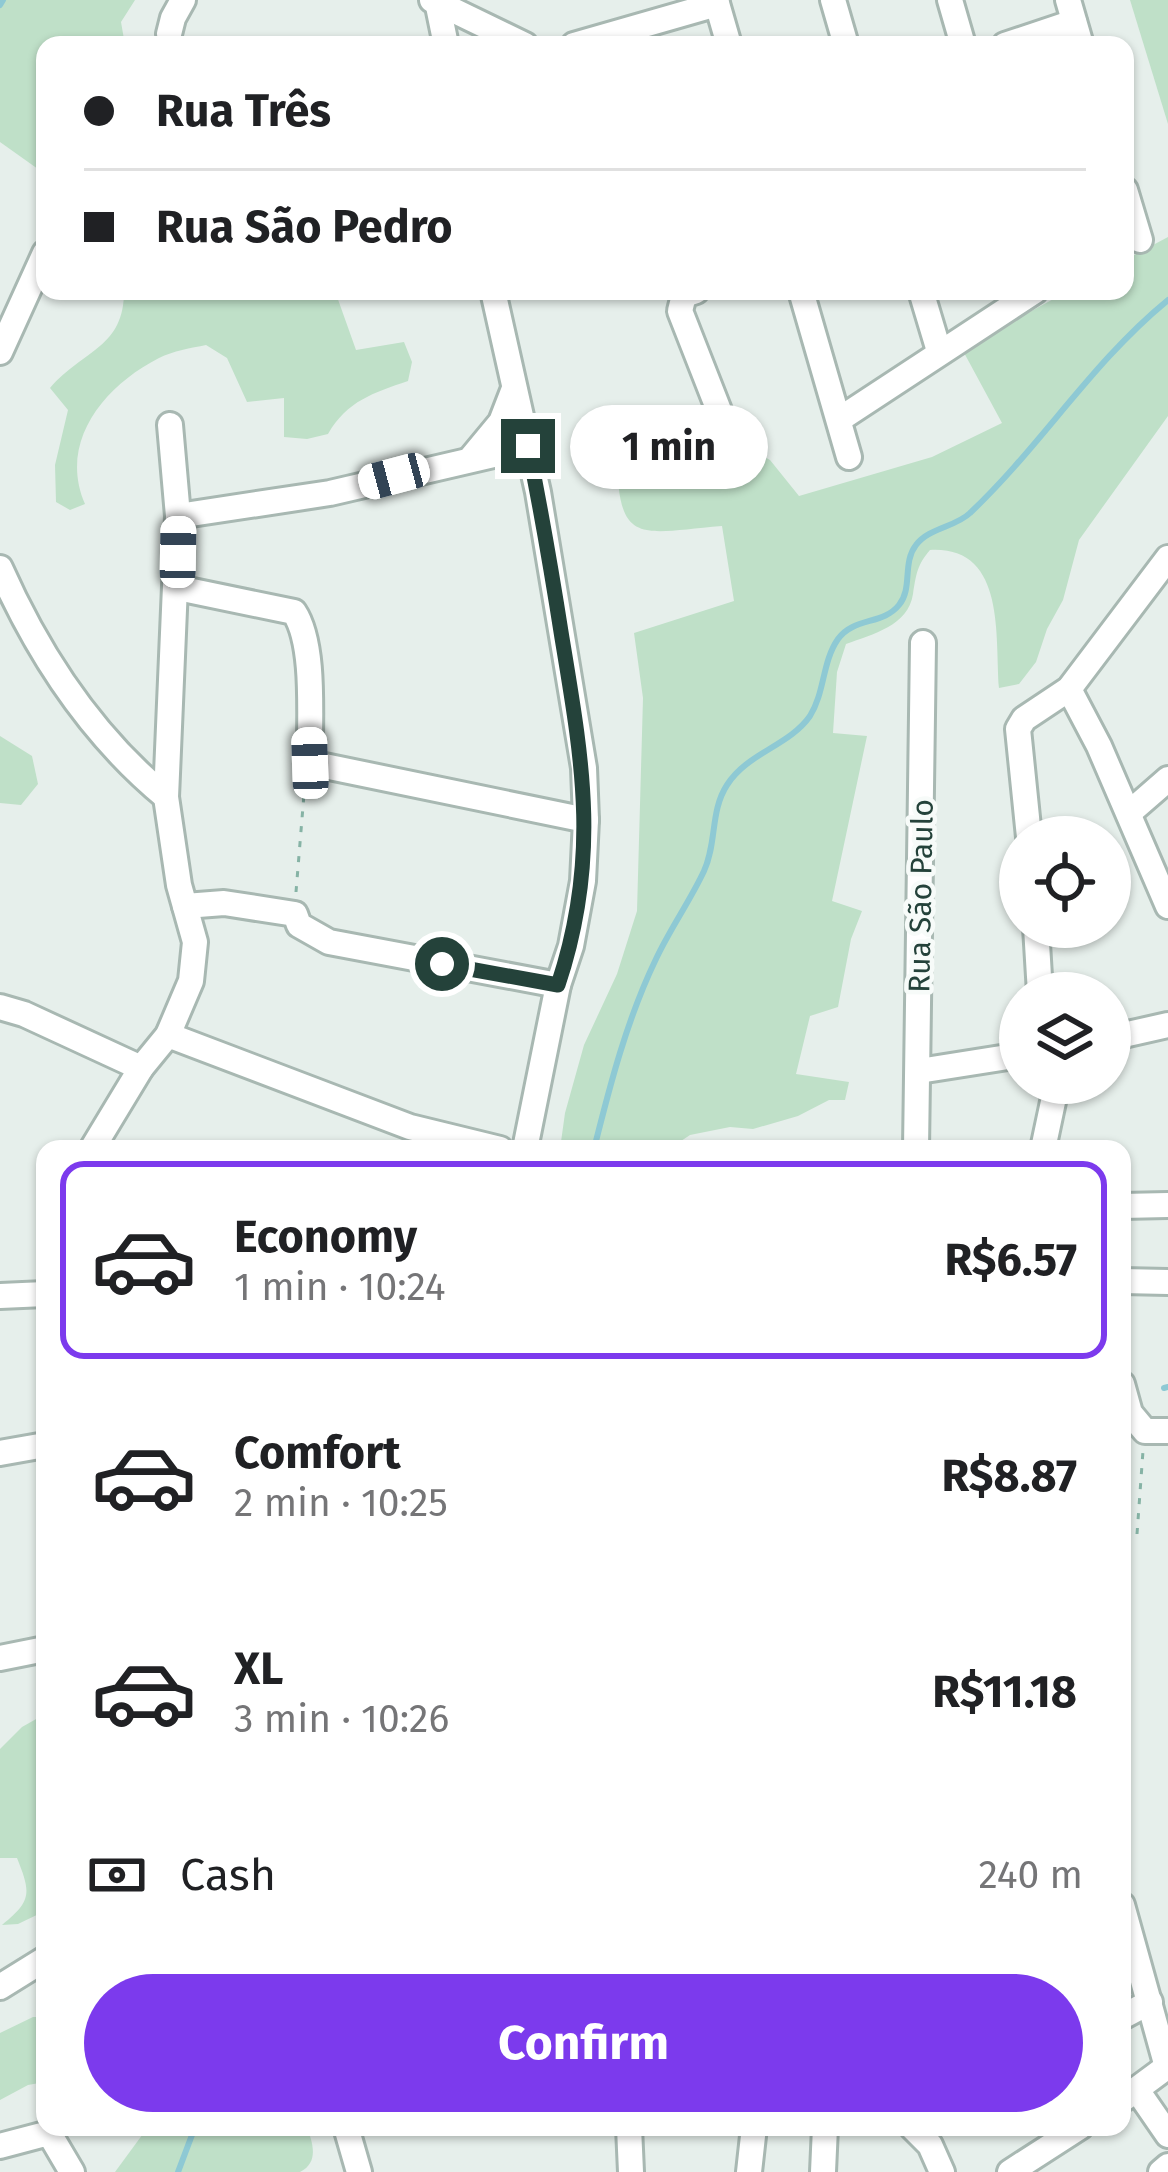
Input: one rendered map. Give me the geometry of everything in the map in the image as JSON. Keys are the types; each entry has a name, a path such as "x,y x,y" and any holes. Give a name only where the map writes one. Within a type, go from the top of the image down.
{"street":[{"path":"169,34 183,0"},
{"path":"833,0 843,36"},
{"path":"950,0 960,36"},
{"path":"604,36 717,2 726,36"},
{"path":"435,3 444,36"},
{"path":"435,3 506,36"},
{"path":"1032,36 1074,22"},
{"path":"0,352 36,273"},
{"path":"495,300 584,768 586,820 583,881 571,946 558,985 527,1140"},
{"path":"683,300 680,310 728,431"},
{"path":"805,300 849,457"},
{"path":"924,300 939,351"},
{"path":"840,419 1021,300"},
{"path":"97,1140 141,1067 168,1035 191,981 195,942 166,797 178,588 170,425"},
{"path":"178,516 330,493 470,458 517,430"},
{"path":"470,458 517,430"},
{"path":"1026,816 1018,729 1024,719 1069,689 1168,558"},
{"path":"0,568 66,688 112,750 166,797"},
{"path":"178,588 293,612 308,663 310,763 586,820"},
{"name":"Rua São Paulo","path":"916,1140 923,643"},
{"path":"1069,689 1166,895"},
{"path":"1129,812 1168,779"},
{"path":"185,906 224,903 295,914 299,925 329,942 558,985"},
{"path":"0,1007 141,1067"},
{"path":"1131,1033 1168,1025"},
{"path":"168,1035 375,1115 467,1140"},
{"path":"919,1070 999,1058"},
{"path":"1045,1140 1053,1104"},
{"path":"1131,1206 1168,1205"},
{"path":"1131,1281 1168,1282"},
{"path":"0,1296 36,1294"},
{"path":"1131,1398 1148,1425"},
{"path":"0,1453 36,1447"},
{"path":"0,1658 36,1650"},
{"path":"1131,1936 1167,2067 1131,2094"},
{"path":"0,1987 36,1965"},
{"path":"1131,2012 1150,2002"},
{"path":"1131,2096 1168,2135"},
{"path":"0,2146 38,2136"},
{"path":"52,2136 72,2172"},
{"path":"349,2136 359,2172"},
{"path":"629,2136 631,2172"},
{"path":"749,2172 753,2136"},
{"path":"823,2172 825,2136"},
{"path":"922,2136 942,2172"},
{"path":"1010,2172 1067,2136"},
{"path":"1161,2172 1168,2166"}],"path":[{"path":"295,914 302,797 310,763"},
{"path":"1137,1534 1148,1425"}],"green space":[{"path":"0,0 135,0 121,22 123,36 36,36 36,168 0,142"},
{"path":"1130,0 1168,0 1168,124"},
{"path":"1168,237 1168,416 1079,540 1063,600 1036,662 1019,684 999,688 992,598 984,578 972,562 955,553 930,550 904,614 888,627 846,644 837,672 833,733 867,736 832,901 862,911 851,939 838,1007 810,1016 796,1074 849,1082 845,1100 829,1100 798,1116 753,1129 730,1127 682,1140 561,1140 584,1045 617,974 637,911 643,698 634,633 734,601 722,526 670,531 638,527 628,519 622,504 617,449 668,466 729,445 743,445 770,460 799,496 932,457 1002,423 962,349 1052,300 1134,300 1134,255"},
{"path":"123,300 338,300 356,350 404,342 412,362 408,381 352,406 328,434 284,437 284,398 247,402 227,358 206,345 164,356 120,384 91,418 77,459 85,504 70,510 56,502 55,465 68,410 50,388 110,336"},
{"path":"0,736 32,756 38,784 21,805 0,803"},
{"path":"36,1719 36,1915 2,1925 26,1896 17,1858 0,1858 0,1749"},
{"path":"36,2017 36,2084 0,2100 0,2033"},
{"path":"141,2136 309,2136 312,2146 312,2158 300,2172 115,2172"}],"waterway":[{"path":"0,5 3,0"},
{"path":"596,1140 636,1005 704,871 727,785 745,765 791,735 810,716 838,639 899,605 916,545 970,513 1115,350 1168,300"},
{"path":"1164,1388 1168,1387"},
{"path":"178,2172 192,2136"}],"route":[{"path":"442,964 558,985 583,881 584,768 528,446"}]}
